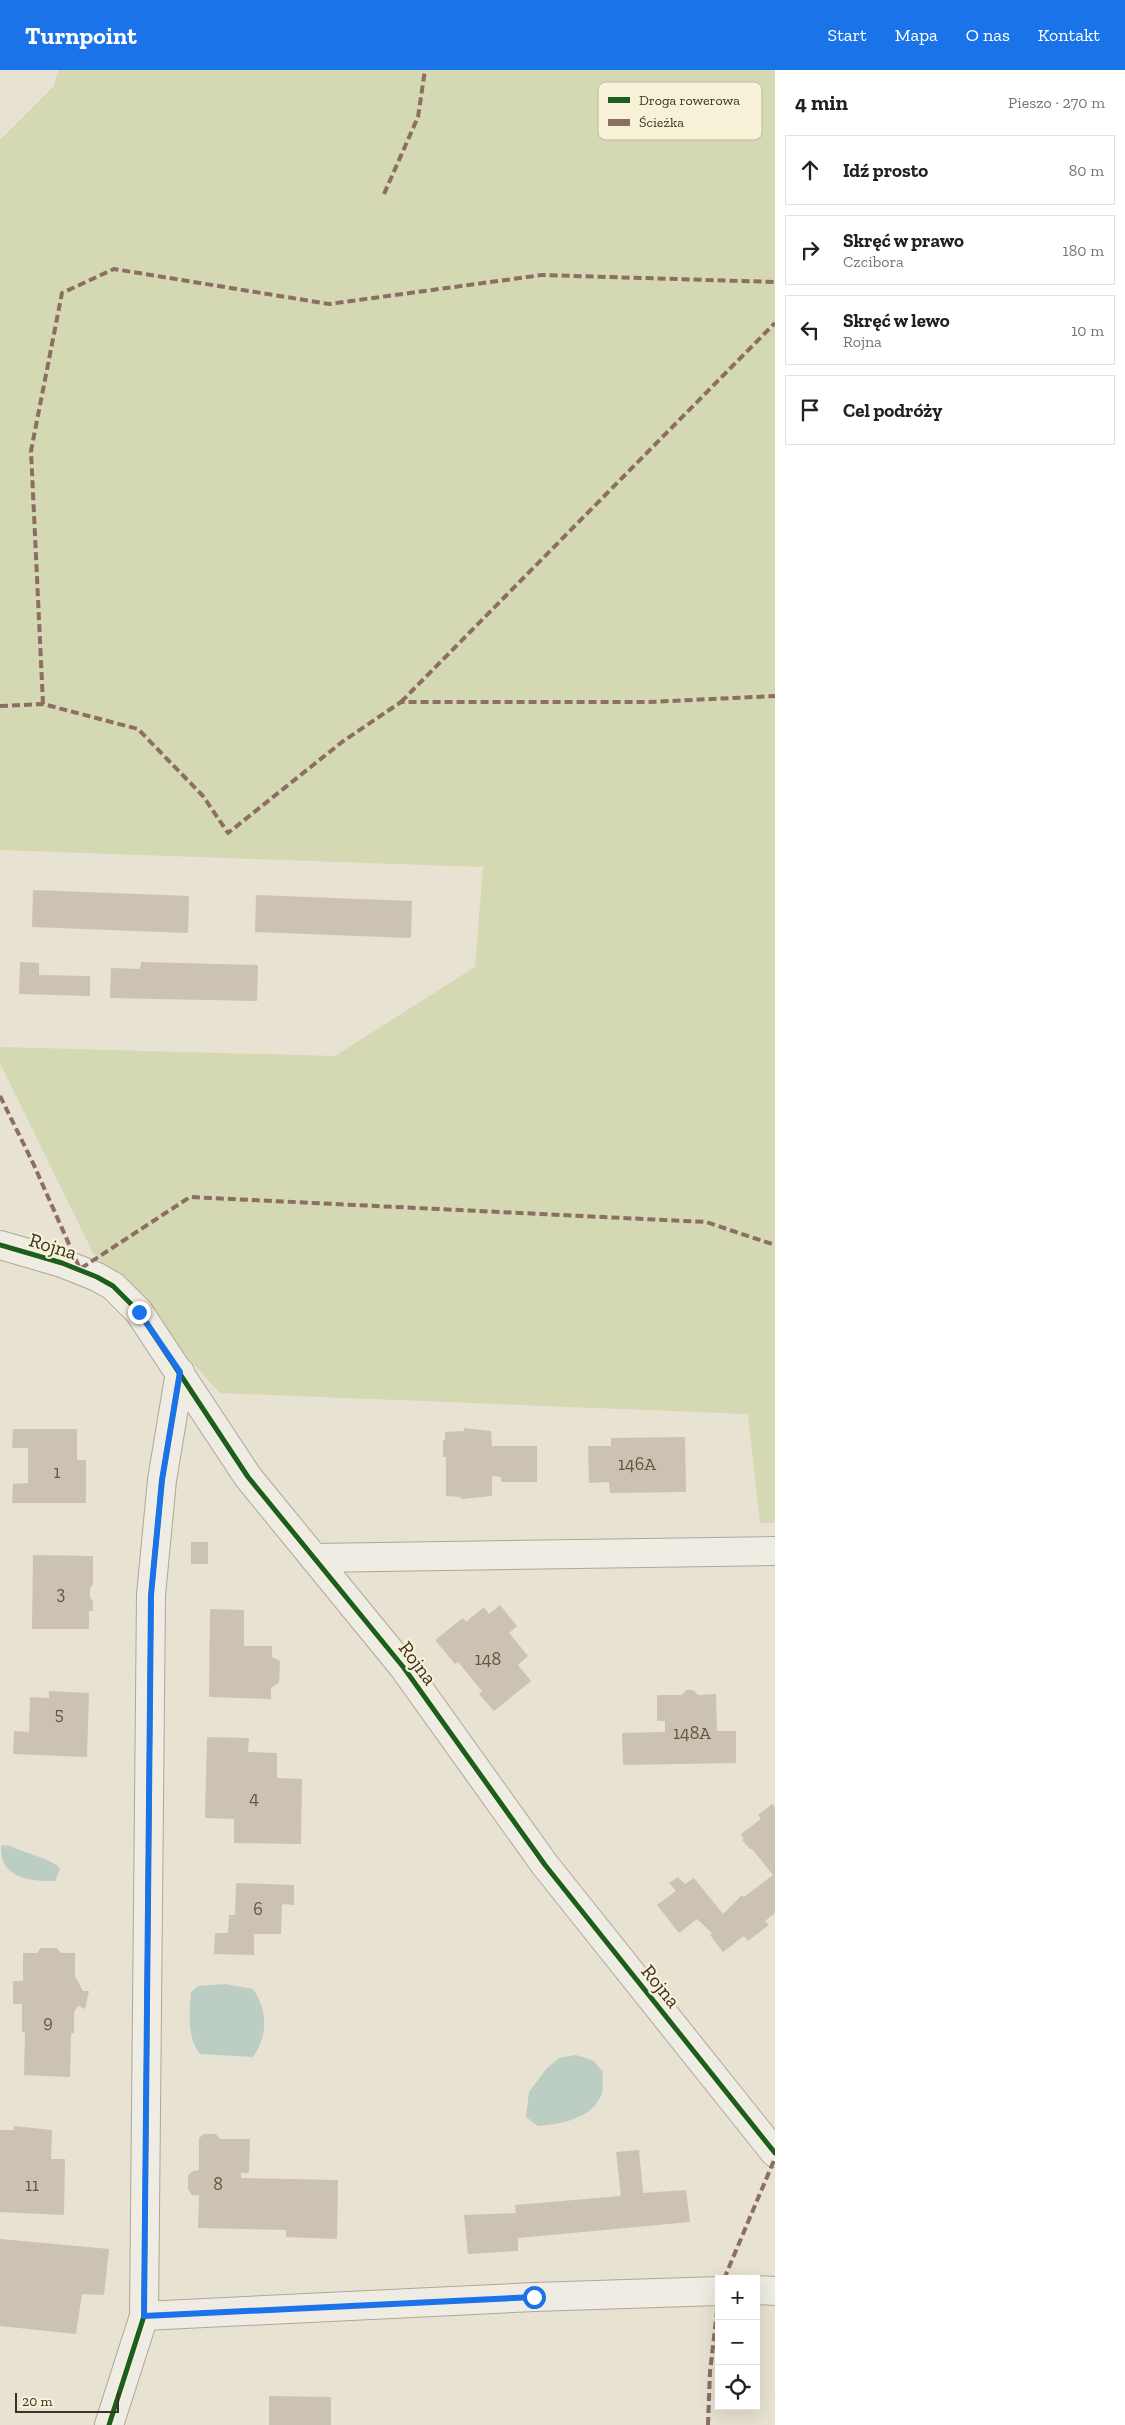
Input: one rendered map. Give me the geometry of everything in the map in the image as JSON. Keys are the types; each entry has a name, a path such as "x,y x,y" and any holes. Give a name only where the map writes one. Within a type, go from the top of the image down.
{"street":[{"name":"Rojna","path":"0,1245 62,1263 97,1276 113,1286 139,1312 248,1477 404,1668 545,1865 775,2153"},
{"path":"109,2425 144,2316 151,1595 162,1480 180,1372"},
{"path":"314,1558 775,1551"},
{"path":"760,2290 775,2291"},
{"path":"144,2316 534,2297 715,2291"}],"green space":[{"path":"58,70 775,70 775,1523 760,1523 748,1414 220,1393 93,1253 0,1063 0,1047 335,1056 475,967 483,867 0,850 0,140 54,86"}],"shaded area":[{"path":"8,1845 56,1865 60,1869 55,1881 27,1879 11,1872 2,1857 1,1846"},
{"path":"225,1984 253,1989 258,1997 264,2015 264,2032 253,2057 200,2054 196,2048 191,2033 191,1992 198,1986"},
{"path":"576,2055 594,2061 603,2072 601,2096 590,2110 574,2119 538,2126 526,2117 529,2092 547,2068 559,2058"}],"building":[{"path":"33,890 189,896 188,933 32,927"},
{"path":"256,895 412,901 411,938 255,932"},
{"path":"20,962 39,963 39,975 90,976 90,996 19,994"},
{"path":"141,962 258,965 257,1001 110,998 111,968 140,969"},
{"path":"464,1428 491,1431 492,1446 537,1446 537,1482 501,1482 501,1477 492,1476 492,1496 461,1499 461,1497 446,1496 446,1457 443,1457 445,1432 464,1431"},
{"path":"13,1429 77,1429 77,1460 86,1460 86,1503 12,1503 13,1484 28,1483 28,1448 12,1448"},
{"path":"685,1437 686,1492 610,1493 609,1482 589,1483 588,1446 611,1446 611,1438"},
{"path":"191,1542 208,1542 208,1564 191,1564"},
{"path":"33,1555 93,1556 93,1584 90,1588 90,1598 93,1601 93,1611 89,1611 89,1629 32,1629"},
{"path":"500,1605 517,1626 509,1633 528,1656 518,1665 531,1681 494,1711 479,1694 482,1691 458,1662 455,1664 435,1640 463,1618 466,1622 484,1607 489,1614"},
{"path":"210,1609 244,1610 244,1646 272,1646 272,1657 280,1661 279,1683 271,1688 271,1699 209,1697"},
{"path":"686,1690 693,1690 698,1695 716,1694 717,1731 736,1731 736,1763 623,1765 622,1733 665,1732 665,1721 657,1721 657,1695 682,1695"},
{"path":"49,1691 89,1693 87,1757 13,1754 14,1731 29,1732 30,1697 49,1698"},
{"path":"207,1737 249,1738 248,1752 277,1753 277,1778 302,1779 301,1844 234,1843 234,1819 205,1818"},
{"path":"772,1804 775,1807 775,1913 765,1921 769,1925 748,1941 744,1936 723,1952 710,1935 712,1933 697,1919 679,1933 657,1905 676,1891 669,1883 678,1877 685,1884 694,1878 723,1914 742,1895 744,1897 773,1875 752,1849 742,1840 744,1839 741,1834 761,1819 758,1815"},
{"path":"236,1883 294,1885 294,1905 282,1904 281,1934 254,1934 254,1955 214,1954 215,1933 228,1933 229,1915 235,1915"},
{"path":"41,1948 57,1948 61,1953 75,1953 75,1976 83,1991 89,1991 85,2009 78,2006 74,2012 74,2033 71,2033 70,2077 24,2075 25,2032 22,2032 22,2004 13,2004 13,1981 23,1981 23,1953 37,1953"},
{"path":"14,2126 52,2130 51,2159 65,2159 64,2215 0,2212 0,2130 14,2130"},
{"path":"204,2134 216,2134 220,2139 250,2139 249,2173 241,2173 241,2178 338,2180 337,2239 286,2237 286,2230 198,2228 199,2195 192,2195 188,2189 188,2175 193,2171 199,2170 199,2138"},
{"path":"639,2150 643,2193 686,2190 690,2222 518,2238 518,2251 468,2254 464,2215 516,2213 515,2205 621,2196 616,2152"},
{"path":"0,2239 109,2249 104,2295 82,2294 76,2334 0,2326"},
{"path":"269,2396 331,2397 331,2425 269,2425"}],"marked path":[{"path":"384,194 418,117 425,70"},
{"path":"43,704 31,451 62,293 114,269 329,304 542,275 775,282"},
{"path":"401,702 775,323"},
{"path":"0,706 43,704 138,729 203,796 228,833 342,742 401,702 649,702 775,696"},
{"path":"0,1096 33,1163 80,1269 190,1197 706,1222 775,1245"},
{"path":"726,2275 775,2158"},
{"path":"708,2425 710,2372 716,2320"}],"cycle path":[{"path":"0,1245 62,1263 97,1277 113,1286 139,1312 248,1477 404,1668 545,1865 775,2153"},
{"path":"109,2425 144,2316 151,1595 162,1480 180,1372"}],"route":[{"path":"139,1312 180,1372 162,1480 151,1595 144,2316 534,2297"}]}
